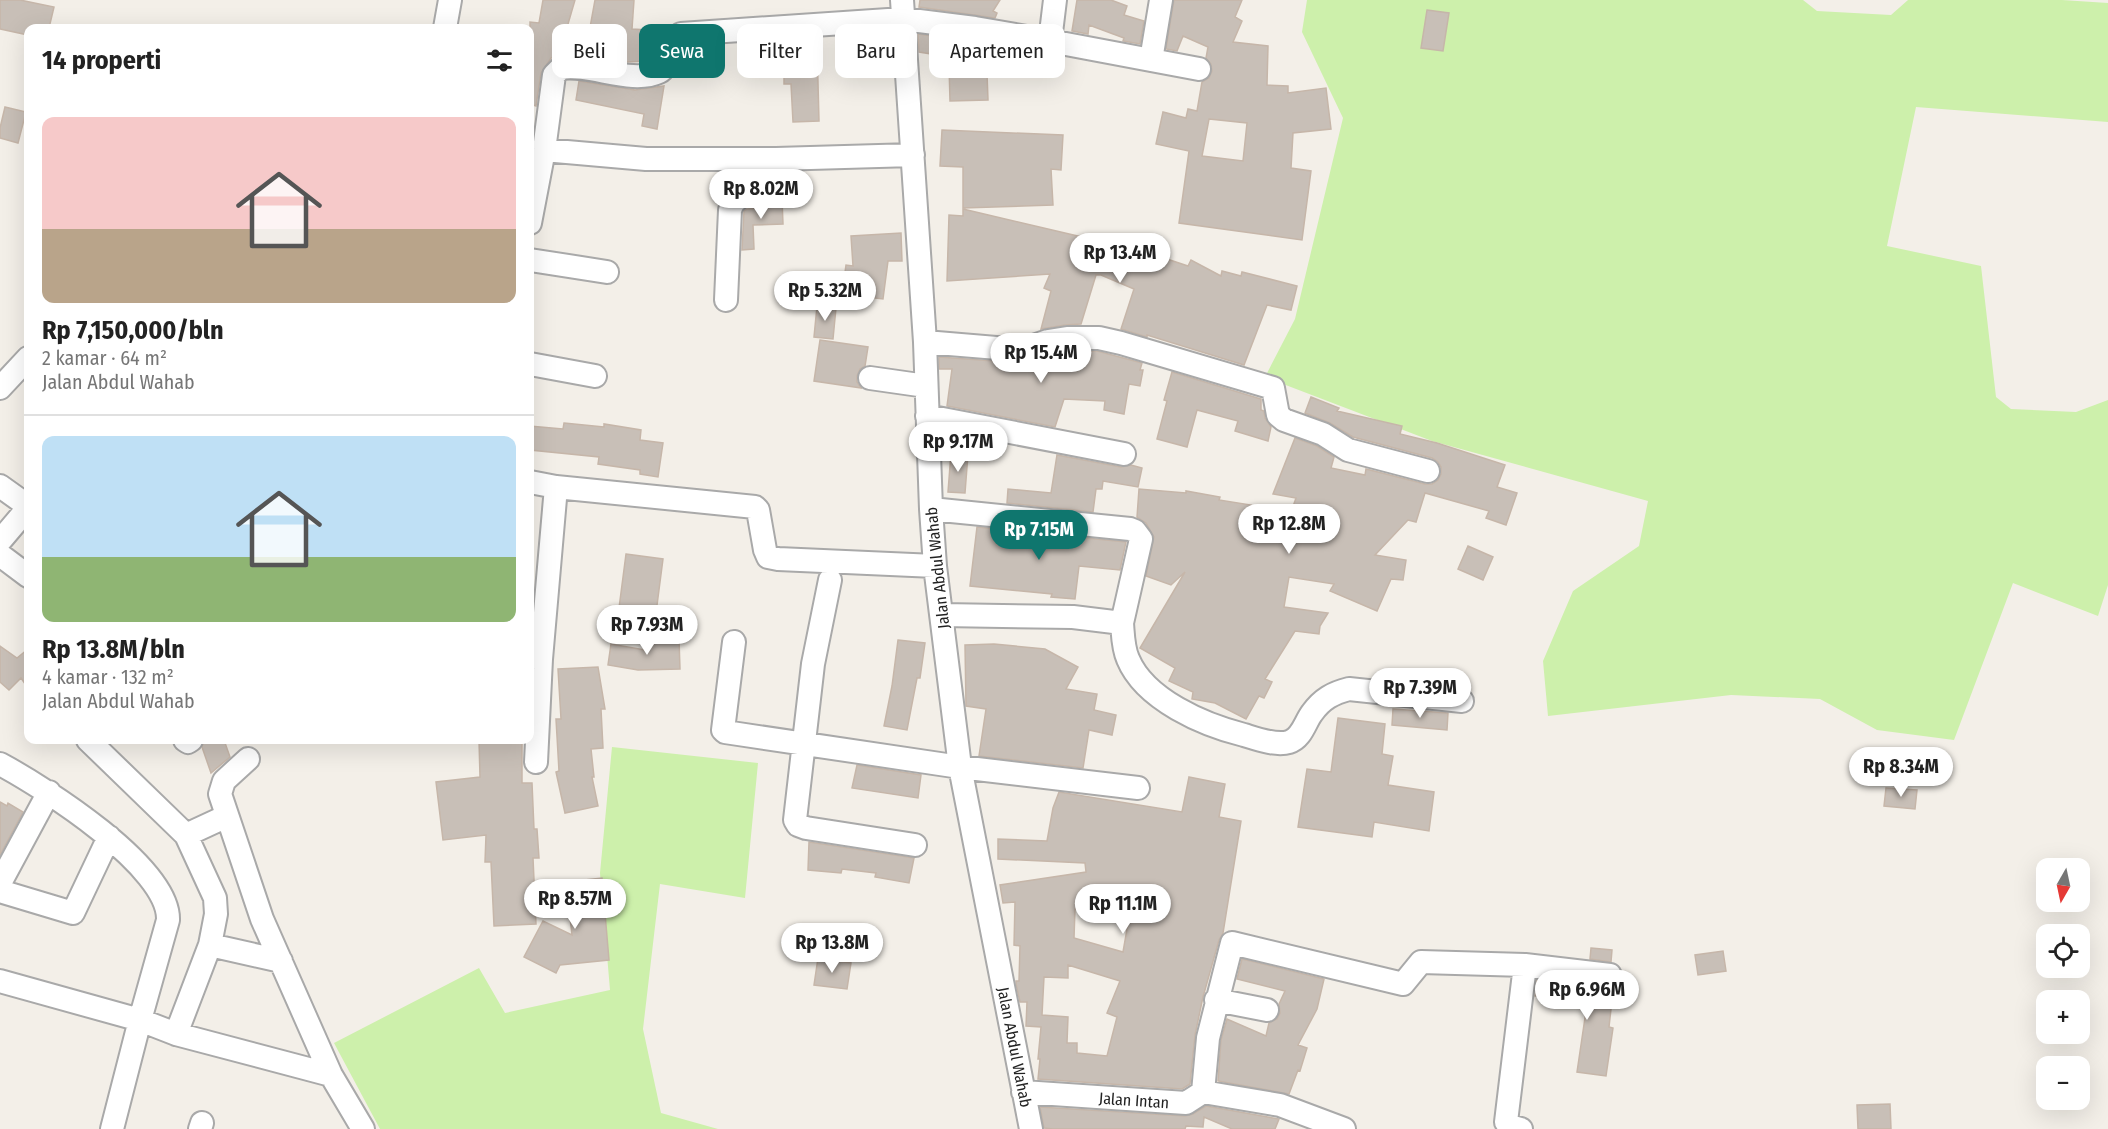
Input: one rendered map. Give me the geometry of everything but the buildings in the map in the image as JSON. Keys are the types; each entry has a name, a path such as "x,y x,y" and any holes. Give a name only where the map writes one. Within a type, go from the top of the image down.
{"street":[{"path":"447,24 450,0"},
{"path":"1052,24 1055,0"},
{"path":"1151,60 1161,0"},
{"path":"534,202 554,75 561,68 642,75 659,72 664,68 670,44 681,34 902,9 960,24"},
{"name":"Jalan Abdul Wahab","path":"902,9 925,342 935,566 960,767 1031,1129"},
{"path":"1065,44 1199,69"},
{"path":"544,150 646,159 776,159 913,155"},
{"path":"726,300 730,210 733,203 761,179 776,159"},
{"path":"534,261 607,272"},
{"path":"925,342 1022,350 1067,338 1099,338 1121,343 1273,388 1278,415 1284,420 1323,434 1348,450 1428,471"},
{"path":"0,388 24,362"},
{"path":"534,365 595,376"},
{"path":"870,378 926,386"},
{"path":"927,416 1124,454"},
{"path":"534,483 556,487 755,507 758,510 768,557 935,566"},
{"path":"0,486 24,504"},
{"path":"536,762 535,658 556,487"},
{"path":"931,509 1135,531 1142,539 1122,623 1128,660 1162,700 1214,726 1259,739 1289,742 1297,736 1319,704 1332,694 1349,689 1462,701"},
{"path":"0,541 24,512"},
{"path":"0,555 24,573"},
{"path":"830,580 813,664 795,820 798,825 915,845"},
{"path":"942,615 1072,617 1122,623"},
{"path":"734,642 723,730 729,734 960,767 1138,788"},
{"path":"92,744 186,834 215,898 216,914 210,945 176,1034"},
{"path":"248,759 224,782 220,794 262,919 331,1075 363,1129"},
{"path":"0,764 49,792 109,837 150,880 160,893 169,912 112,1129"},
{"path":"0,883 49,792"},
{"path":"186,834 227,816"},
{"path":"0,889 69,923 109,837"},
{"path":"1344,1129 1280,1105 1203,1092 1206,1052 1216,1000 1232,943 1403,984 1422,962 1525,965 1610,975"},
{"path":"210,945 281,961"},
{"path":"1521,1129 1510,1126 1506,1122 1525,965"},
{"path":"0,981 140,1020 176,1034 331,1075"},
{"path":"1216,1000 1267,1010"},
{"name":"Jalan Intan","path":"1023,1092 1186,1103 1203,1092"}],"green space":[{"path":"1307,0 1803,0 1817,11 1891,15 1908,0 2062,0 2108,3 2108,122 1916,107 1887,246 1981,266 1996,397 2011,409 2076,412 2108,400 2108,585 2098,616 2013,583 1954,740 1877,730 1820,699 1731,695 1548,716 1543,661 1573,591 1639,546 1648,501 1432,441 1265,377 1295,319 1343,118 1302,32"},
{"path":"612,747 758,763 745,898 660,884 643,1029 661,1113 718,1129 380,1129 334,1043 479,968 505,1013 610,990 600,873"}]}
